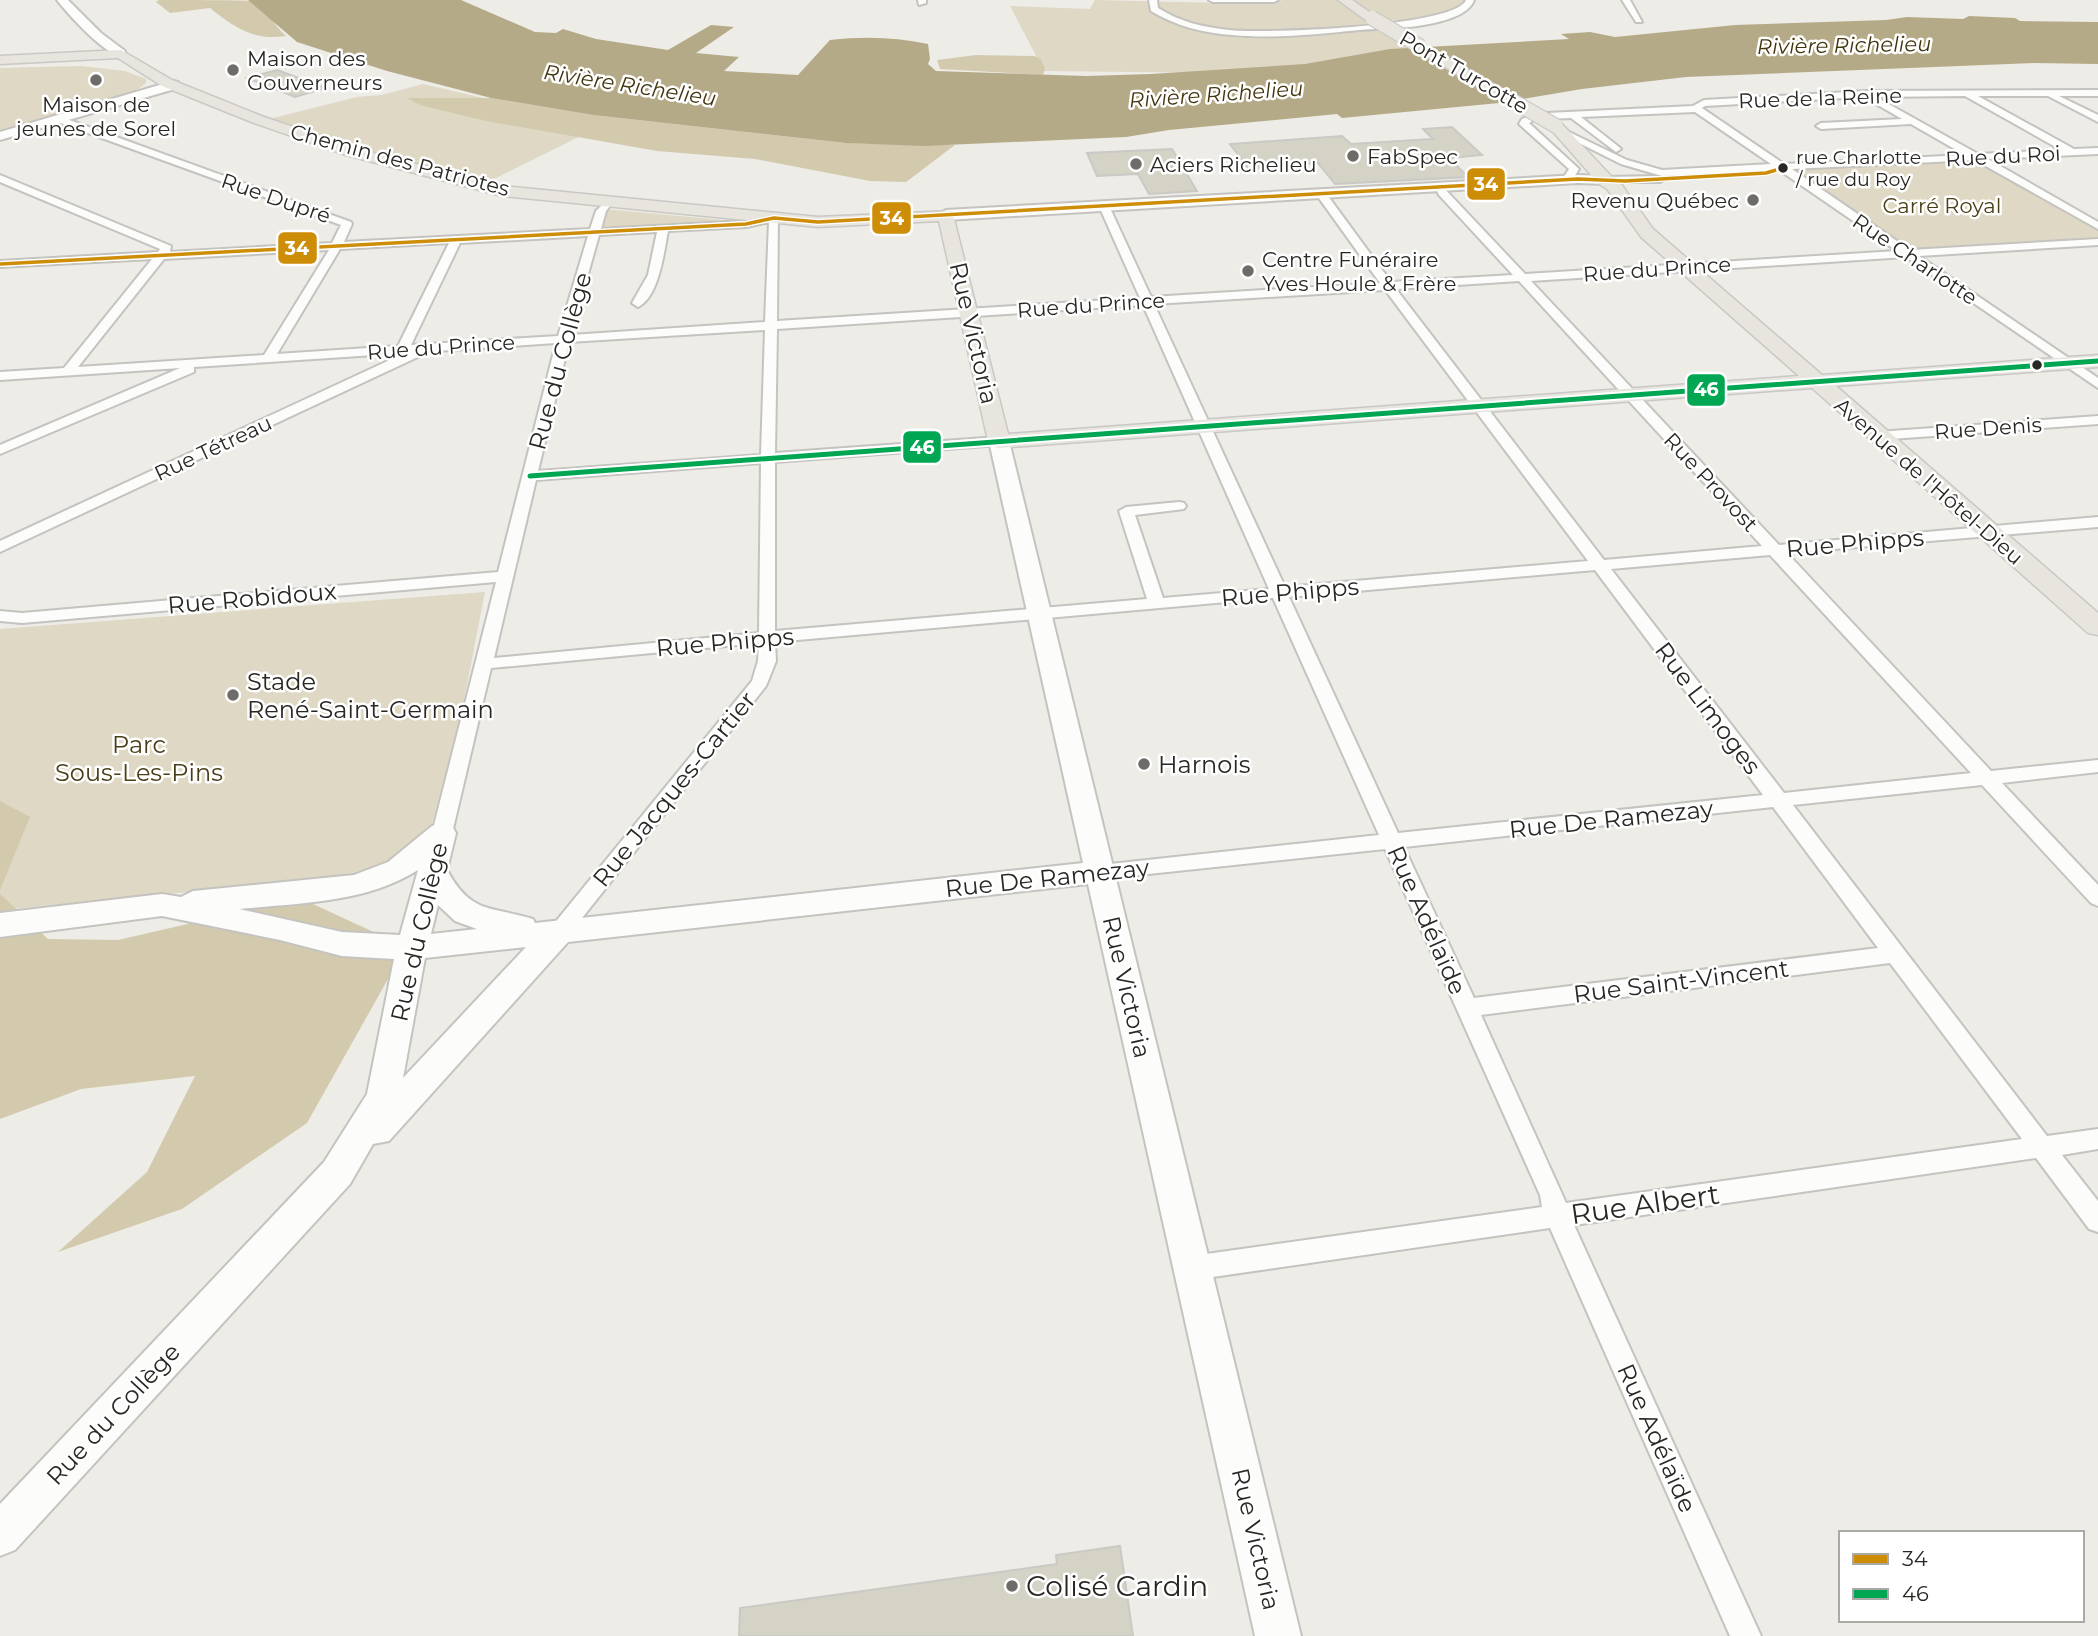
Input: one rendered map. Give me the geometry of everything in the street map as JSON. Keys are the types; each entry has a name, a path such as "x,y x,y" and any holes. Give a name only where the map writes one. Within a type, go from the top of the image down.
{"main road":[{"name":"Pont Turcotte","path":"1344,0 1556,125"},
{"path":"49,60 86,51 105,42"},
{"path":"0,62 123,56"},
{"name":"Chemin des Patriotes","path":"123,56 165,82 259,120 340,148 470,184 522,194 774,218"},
{"path":"49,60 138,67"},
{"path":"141,94 165,82"},
{"name":"Avenue de l'Hôtel-Dieu","path":"1556,125 1605,180 1613,185 1641,225 1686,267 2098,627"},
{"path":"1573,179 1641,225"},
{"name":"Rue du Roi","path":"774,218 818,222 946,215"},
{"name":"Rue Victoria","path":"946,215 999,441"},
{"path":"999,441 2098,361"}],"street":[{"name":"Chemin des Patriotes","path":"62,0 123,56"},
{"path":"1153,0 1154,9 1182,24 1244,34 1287,35 1419,23 1453,15 1465,9 1470,0"},
{"path":"1213,0 1274,0"},
{"path":"1626,0 1639,20"},
{"path":"2085,93 2098,100"},
{"name":"Rue de la Reine","path":"1556,125 1573,115 1697,109 1700,104 1713,102 1866,94 2098,93"},
{"path":"0,136 141,94"},
{"path":"1866,94 2098,226"},
{"path":"1968,94 2072,152"},
{"path":"2051,96 2098,119"},
{"name":"Rue Charlotte","path":"1697,109 2098,384"},
{"path":"1573,115 1635,165"},
{"path":"1532,118 1524,124 1574,169 1573,179"},
{"name":"Rue Dupré","path":"58,119 348,226 268,358"},
{"path":"1821,126 1913,121"},
{"name":"Rue du Roi","path":"1556,125 1635,165 1666,173 2098,151"},
{"name":"Rue du Roi","path":"946,215 1573,179 1766,173 1783,168"},
{"path":"0,178 167,248 68,371"},
{"name":"Rue Provost","path":"1440,187 1443,194 2098,898"},
{"name":"Rue Limoges","path":"1321,194 2098,1221"},
{"name":"Rue du Collège","path":"0,1535 337,1173 383,1097 412,948 482,664 564,340 595,231 607,203"},
{"name":"Rue Adélaïde","path":"1104,206 1552,1195 1558,1216 1746,1636"},
{"name":"Rue du Roi","path":"0,264 663,228 746,223 774,218"},
{"name":"Rue Jacques-Cartier","path":"559,932 760,682 767,661 768,457 774,218"},
{"path":"638,303 654,275 663,228"},
{"path":"402,350 456,240"},
{"name":"Rue du Prince","path":"0,376 1146,300 2098,242"},
{"name":"Rue Tétreau","path":"0,547 427,348"},
{"path":"8,439 203,363"},
{"path":"0,450 8,439 173,365"},
{"name":"Rue Denis","path":"1877,436 2098,420"},
{"path":"530,476 999,441"},
{"name":"Rue Victoria","path":"999,441 1278,1636"},
{"path":"1157,604 1125,511 1179,506"},
{"name":"Rue Phipps","path":"482,664 883,626 1039,615 2098,522"},
{"name":"Rue Robidoux","path":"0,616 35,617 505,576"},
{"name":"Rue De Ramezay","path":"0,925 162,905 280,928 342,944 412,948 2098,766"},
{"path":"162,905 357,886 398,870 442,833"},
{"path":"432,867 443,893 461,912 499,924 559,932"},
{"path":"337,1173 559,932"},
{"name":"Rue Saint-Vincent","path":"1466,1008 1895,954"},
{"name":"Rue Albert","path":"1192,1268 2098,1139"}],"green space":[{"path":"1095,0 1262,4 1283,0 1470,0 1465,9 1413,21 1373,19 1422,52 1226,73 1044,71 1010,6 1090,9"},
{"path":"81,66 125,71 146,79 146,83 117,100 98,107 0,133 0,68"},
{"path":"423,84 513,105 613,120 480,186 352,152 265,120"},
{"name":"Carré Royal","path":"1977,157 2098,227 2098,242 1911,254 1786,168"},
{"path":"604,209 744,222 598,230"},
{"name":"Parc Sous-Les-Pins","path":"485,592 462,710 429,835 408,854 366,875 0,910 0,629"}],"shaded area":[{"path":"252,1 262,8 286,36 254,35 228,22 210,8 170,13 156,2"},
{"path":"976,55 1034,56 1041,59 1045,69 1043,75 940,69 937,60"},
{"path":"407,98 491,98 593,115 846,143 955,145 906,182 870,181 755,159 657,151 486,121 420,105"},
{"path":"0,801 30,817 0,890"},
{"path":"0,894 48,939 118,940 300,898 406,947 307,1123 182,1209 58,1252 147,1172 195,1076 81,1089 0,1119"}],"water":[{"name":"Rivière Richelieu","path":"248,0 461,0 535,32 556,33 563,29 596,39 668,50 711,25 734,27 696,53 739,57 724,71 798,75 830,40 855,38 928,44 928,64 936,71 1086,76 1305,64 1390,49 1569,39 1561,34 1590,32 1615,37 1735,25 1907,17 1963,19 1969,16 2015,18 2020,21 2098,22 2098,64 2034,63 1686,77 1582,89 1499,103 1342,118 1337,114 1169,130 1126,137 923,146 846,143 593,115 491,98 387,71 297,42"}],"building":[{"path":"277,70 326,88 295,97 247,78"},
{"name":"FabSpec","path":"1452,127 1482,155 1449,158 1468,177 1335,184 1318,163 1249,169 1230,144 1342,136 1351,144 1433,139 1423,129"},
{"name":"Aciers Richelieu","path":"1172,149 1197,191 1149,194 1138,174 1097,176 1087,153"},
{"name":"Colisé Cardin","path":"1120,1546 1133,1636 739,1636 740,1608 1057,1564 1056,1555"}],"transit line":[{"name":"34","path":"0,264 746,224 774,218 818,222 1578,179 1625,181 1766,173 1783,168"},
{"name":"46","path":"530,476 2098,361"}],"place":[{"name":"Maison des Gouverneurs","path":"233,70"},
{"name":"Maison de jeunes de Sorel","path":"96,80"},
{"name":"FabSpec","path":"1353,156"},
{"name":"Aciers Richelieu","path":"1136,164"},
{"name":"rue Charlotte / rue du Roy","path":"1783,168"},
{"name":"Revenu Québec","path":"1753,200"},
{"name":"Centre Funéraire Yves Houle & Frère","path":"1248,271"},
{"name":"Stade René-Saint-Germain","path":"233,695"},
{"name":"Harnois","path":"1144,764"},
{"name":"Colisé Cardin","path":"1012,1586"}]}
